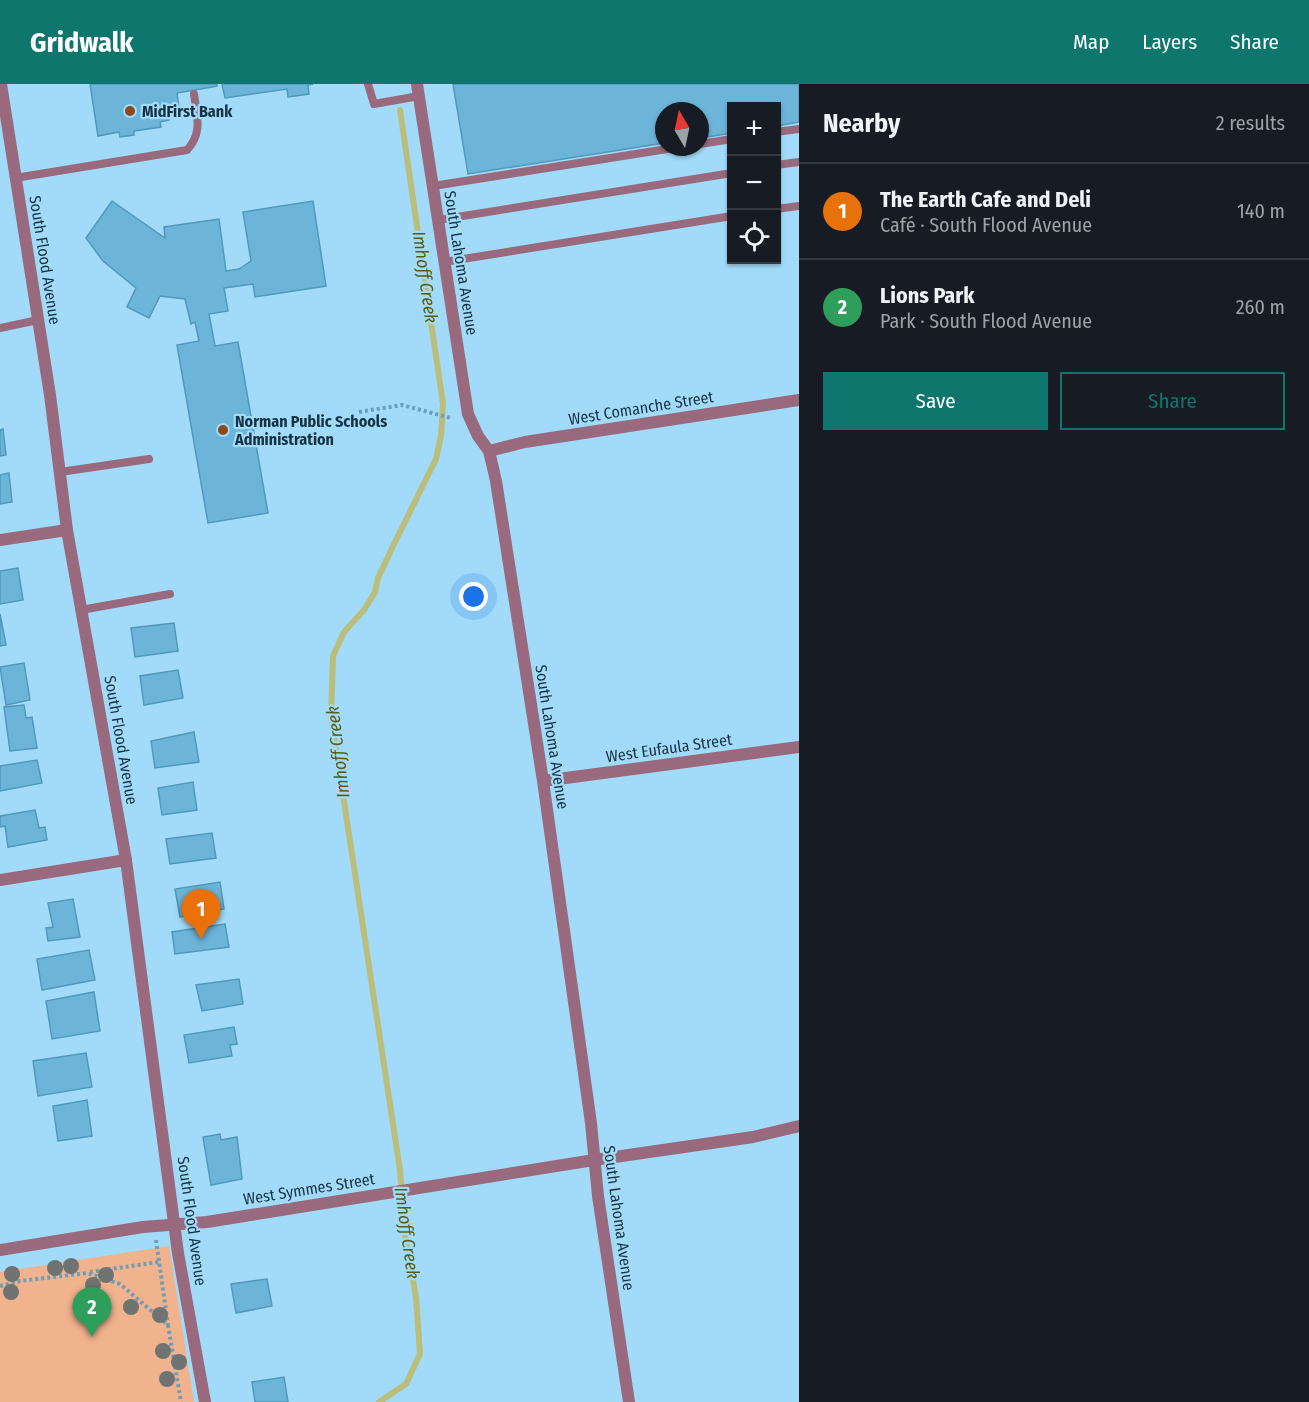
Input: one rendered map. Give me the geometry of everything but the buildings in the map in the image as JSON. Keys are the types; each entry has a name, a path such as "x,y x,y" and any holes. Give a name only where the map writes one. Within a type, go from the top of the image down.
{"street":[{"name":"South Flood Avenue","path":"1,84 38,320 67,530 126,860 174,1224 205,1402"},
{"name":"South Lahoma Avenue","path":"418,90 468,414 478,436 489,451 496,481 543,781 629,1402"},
{"name":"West Comanche Street","path":"489,451 525,442 799,400"},
{"path":"0,540 67,530"},
{"name":"West Eufaula Street","path":"543,781 799,747"},
{"path":"0,880 126,860"},
{"name":"West Symmes Street","path":"0,1250 154,1226 207,1222 753,1137 799,1126"}],"lane":[{"path":"369,86 374,104 418,90"},
{"path":"15,178 187,150 197,136 199,126 194,94"},
{"path":"781,131 799,129"},
{"path":"709,143 727,140"},
{"path":"433,186 655,151"},
{"path":"781,164 799,162"},
{"path":"438,220 727,174"},
{"path":"781,208 799,206"},
{"path":"444,262 727,217"},
{"path":"0,328 38,320"},
{"path":"60,472 149,459"},
{"path":"81,610 170,594"}],"path":[{"path":"359,412 402,405 449,417"},
{"path":"154,1226 181,1402"},
{"path":"0,1286 159,1262"},
{"path":"87,1273 120,1284 168,1325"}],"shaded area":[{"path":"169,1246 194,1402 0,1402 0,1272"}],"waterway":[{"name":"Imhoff Creek","path":"379,1402 406,1384 420,1354 416,1297 405,1236 400,1170 331,716 333,656 344,632 364,610 375,592 378,578 436,459 441,436 443,404 400,110"}],"place":[{"name":"MidFirst Bank","path":"130,111"},
{"name":"Norman Public Schools Administration","path":"223,430"},
{"name":"The Earth Cafe and Deli","path":"201,939"},
{"name":"Lions Park","path":"92,1337"}]}
